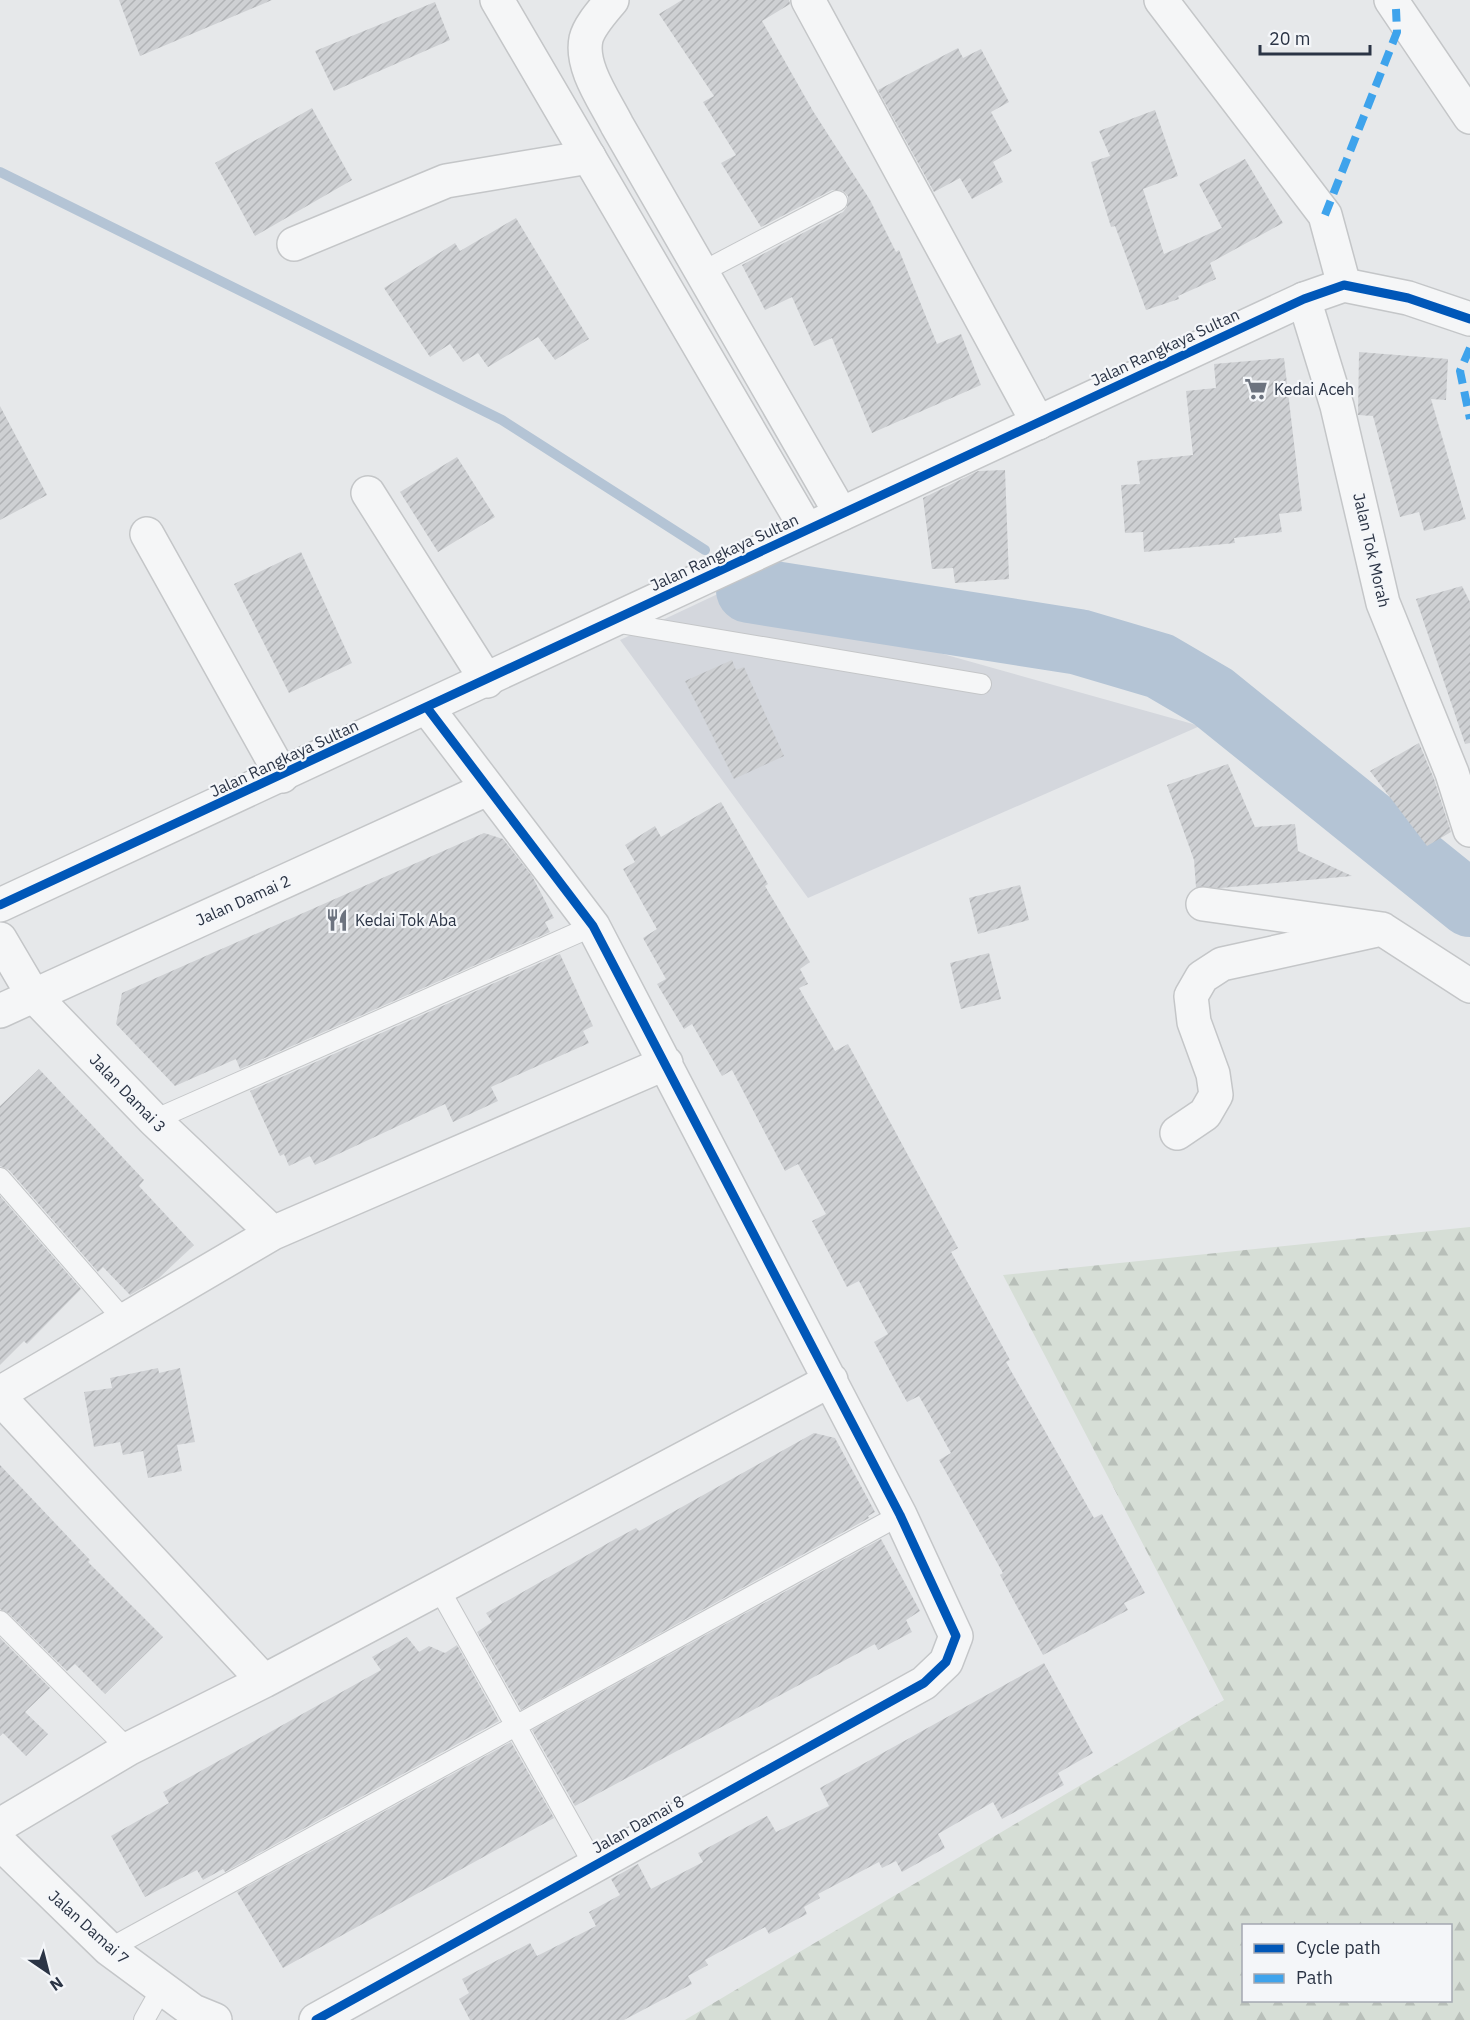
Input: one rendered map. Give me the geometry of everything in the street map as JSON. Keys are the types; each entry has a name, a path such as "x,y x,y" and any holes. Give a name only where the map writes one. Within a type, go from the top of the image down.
{"street":[{"path":"497,0 807,530"},
{"path":"612,0 586,36 584,53 589,68 617,125 841,514"},
{"path":"808,0 1038,423"},
{"path":"1161,0 1325,215 1344,285 1408,298 1470,319"},
{"path":"1391,0 1470,117"},
{"path":"294,244 446,181 589,157"},
{"name":"Jalan Rangkaya Sultan","path":"0,905 487,681 1304,299 1344,285"},
{"name":"Jalan Tok Morah","path":"1304,299 1337,406 1383,603 1452,773 1470,830"},
{"path":"368,493 487,681"},
{"path":"147,534 282,776"},
{"path":"428,708 487,789 593,926 900,1515"},
{"name":"Jalan Damai 2","path":"0,1011 487,789"},
{"path":"1203,904 1382,929 1470,986"},
{"path":"1177,1133 1205,1114 1216,1095 1213,1074 1194,1022 1191,996 1202,977 1222,964 1382,929"},
{"name":"Jalan Damai 3","path":"0,939 33,995 153,1120 273,1233"},
{"path":"0,1393 273,1233 666,1063"},
{"path":"0,1825 128,1749 264,1681 831,1380"},
{"path":"0,1398 264,1681"},
{"name":"Jalan Damai 8","path":"316,2020 924,1683 946,1662 956,1636 900,1515"},
{"name":"Jalan Damai 7","path":"0,1844 109,1949 193,2011 214,2020"}],"lane":[{"path":"702,272 837,201"},
{"path":"613,621 981,684"},
{"path":"153,1120 593,926"},
{"path":"0,1178 123,1319"},
{"path":"109,1949 900,1515"},
{"path":"438,1587 594,1865"},
{"path":"0,1621 128,1749"},
{"path":"144,2020 162,1988"}],"shaded area":[{"path":"722,592 1200,726 808,898 620,640"}],"green space":[{"path":"1470,1227 1470,2020 685,2020 1224,1700 1003,1275"}],"building":[{"path":"119,0 272,0 140,56"},
{"path":"682,0 789,0 790,4 762,21 813,111 870,200 896,252 899,250 937,344 961,334 981,385 872,433 832,338 814,346 792,297 765,310 742,265 843,212 847,207 848,196 843,191 832,190 761,227 721,163 736,155 703,102 714,96 659,14"},
{"path":"435,2 450,40 334,91 315,51"},
{"path":"958,48 963,58 981,49 1009,102 991,112 1012,151 993,162 1003,182 972,199 960,178 934,192 878,90"},
{"path":"312,108 352,180 255,236 215,163"},
{"path":"1155,110 1178,176 1143,189 1164,254 1222,228 1199,184 1245,159 1283,223 1210,263 1216,279 1178,296 1179,299 1146,310 1115,226 1111,227 1091,162 1110,156 1099,131"},
{"path":"516,218 589,339 555,360 538,337 488,367 478,353 463,362 450,344 430,357 384,288 455,243 460,251"},
{"path":"1359,352 1448,359 1446,400 1431,399 1466,519 1424,531 1419,512 1400,517 1373,416 1358,415"},
{"path":"1284,358 1302,511 1279,514 1282,532 1234,538 1235,543 1144,552 1143,532 1125,533 1121,485 1140,484 1137,461 1193,455 1186,391 1216,388 1214,364"},
{"path":"0,406 47,495 0,520"},
{"path":"457,457 495,517 438,552 400,492"},
{"path":"1005,470 1009,579 955,583 953,568 932,569 923,498 978,471"},
{"path":"301,552 352,663 289,693 234,584"},
{"path":"1462,586 1470,602 1470,743 1465,744 1416,599"},
{"path":"732,660 736,670 744,667 784,756 734,779 685,681"},
{"path":"1419,743 1434,779 1451,832 1427,846 1370,771"},
{"path":"1228,764 1255,827 1295,824 1298,851 1352,876 1221,888 1196,887 1194,860 1167,785"},
{"path":"721,802 768,884 765,886 810,962 800,969 808,984 799,988 835,1051 848,1044 958,1248 951,1252 1010,1360 1006,1362 1094,1518 1102,1514 1145,1593 1124,1603 1128,1610 1043,1655 1000,1575 1003,1573 939,1460 951,1453 919,1396 907,1402 874,1342 888,1334 859,1281 847,1287 812,1221 826,1214 798,1164 785,1171 732,1070 722,1076 692,1024 684,1029 657,984 666,979 643,938 657,929 623,869 635,862 625,845 655,826 661,837"},
{"path":"484,833 503,839 532,876 554,918 545,922 550,932 240,1069 236,1059 175,1086 116,1024 122,993"},
{"path":"1020,885 1029,920 978,934 969,898"},
{"path":"989,953 1001,999 961,1009 950,963"},
{"path":"560,954 593,1026 583,1031 589,1043 491,1087 498,1101 453,1122 445,1104 315,1165 310,1156 289,1166 284,1154 280,1156 250,1091"},
{"path":"39,1069 144,1180 139,1186 194,1245 159,1278 130,1295 103,1267 98,1272 9,1170 0,1166 0,1106"},
{"path":"0,1196 81,1289 27,1344 24,1341 0,1365"},
{"path":"158,1368 159,1373 180,1368 195,1442 177,1445 182,1471 148,1478 143,1451 123,1455 120,1442 94,1447 84,1392 112,1388 110,1378"},
{"path":"814,1433 835,1438 875,1512 868,1516 869,1518 521,1710 477,1632 492,1622 486,1613 610,1542 636,1528 639,1531"},
{"path":"0,1465 90,1560 88,1562 163,1637 105,1694 75,1664 67,1671 8,1613 0,1609"},
{"path":"881,1539 920,1611 906,1620 912,1632 878,1650 875,1644 575,1806 532,1730"},
{"path":"407,1637 419,1652 429,1646 445,1653 457,1645 499,1721 225,1872 223,1869 203,1880 197,1870 145,1897 111,1836 169,1803 163,1792 381,1670 372,1657"},
{"path":"0,1638 50,1688 25,1712 48,1734 26,1756 3,1733 0,1736"},
{"path":"1044,1663 1093,1753 1058,1773 1064,1785 1002,1819 993,1802 938,1834 945,1848 902,1872 896,1861 882,1868 879,1862 818,1894 820,1898 804,1907 807,1914 769,1934 765,1927 705,1960 708,1965 688,1976 692,1984 624,2020 470,2020 459,1999 469,1993 462,1979 530,1943 537,1956 596,1926 589,1912 620,1895 611,1879 638,1864 651,1889 703,1862 698,1853 767,1816 776,1832 829,1806 820,1788"},
{"path":"511,1742 554,1818 283,1968 237,1892"}],"waterway":[{"path":"0,172 502,420 705,550"},
{"path":"749,590 1079,642 1160,666 1213,697 1470,904"}],"marked path":[{"path":"1325,215 1397,32 1396,9"},
{"path":"1470,348 1460,371 1470,419"}],"cycle path":[{"path":"0,905 1304,299 1344,285 1408,298 1470,319"},
{"path":"316,2020 924,1683 946,1662 956,1636 900,1515 593,926 428,709"}],"place":[{"name":"Kedai Aceh","path":"1256,389"},
{"name":"Kedai Tok Aba","path":"337,920"}]}
